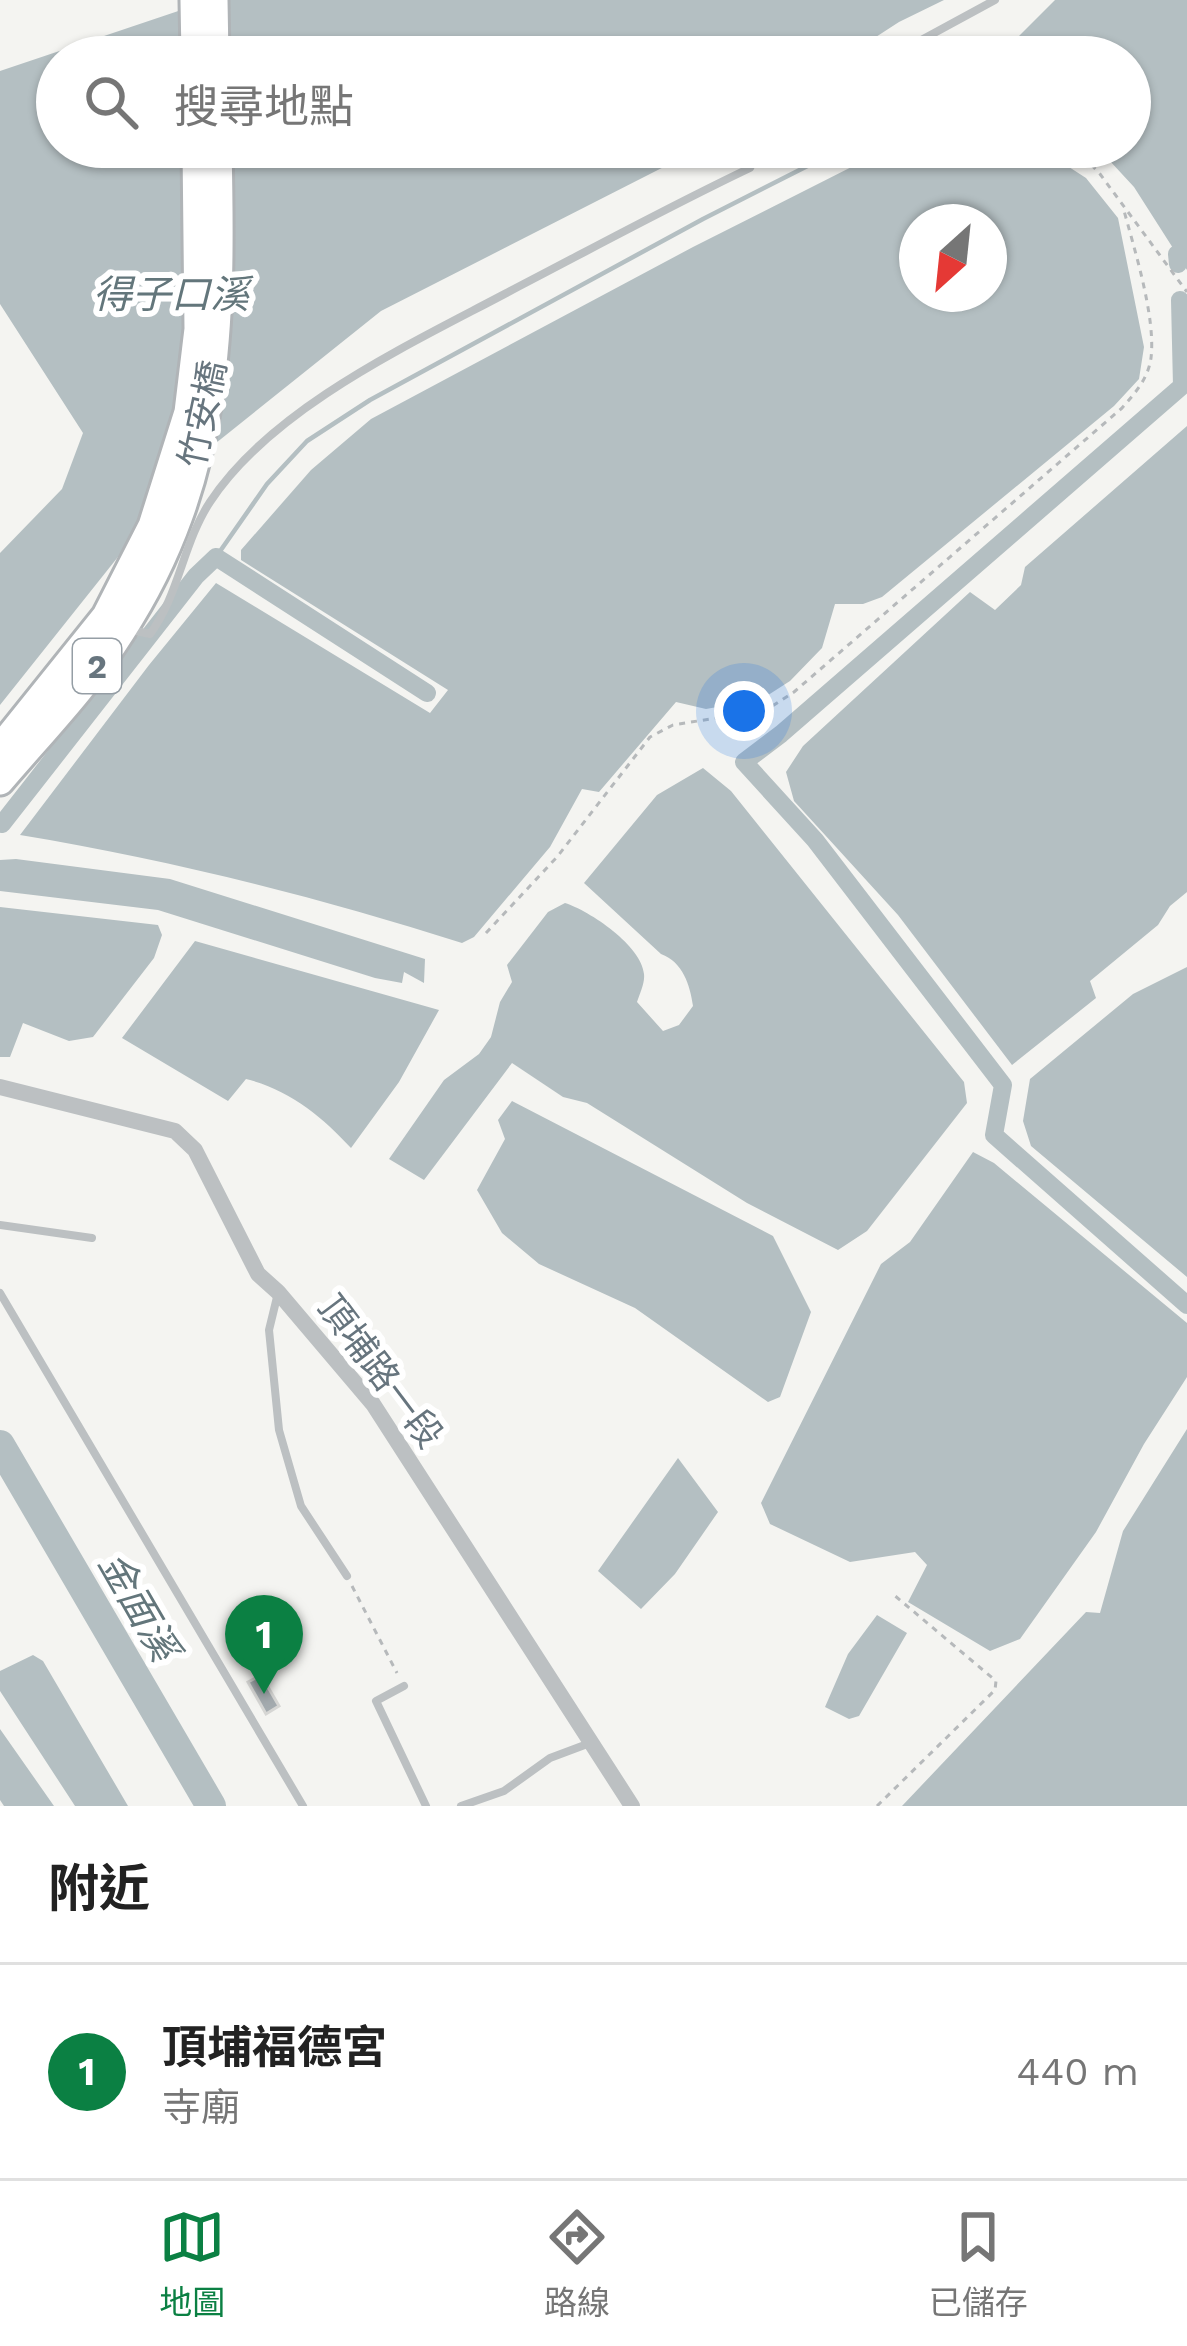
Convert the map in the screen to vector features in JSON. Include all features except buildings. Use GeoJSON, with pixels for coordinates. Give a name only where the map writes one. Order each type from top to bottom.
{"type":"FeatureCollection","features":[{"type":"Feature","properties":{"kind":"main road"},"geometry":{"type":"LineString","coordinates":[[194,0],[195,36]]}},
{"type":"Feature","properties":{"kind":"main road"},"geometry":{"type":"LineString","coordinates":[[214,0],[215,36]]}},
{"type":"Feature","properties":{"kind":"main road","name":"竹安橋"},"geometry":{"type":"LineString","coordinates":[[161,531],[188,412],[196,350],[196,168]]}},
{"type":"Feature","properties":{"kind":"main road","name":"竹安橋"},"geometry":{"type":"LineString","coordinates":[[161,531],[203,439],[212,392],[218,333],[218,168]]}},
{"type":"Feature","properties":{"kind":"main road","name":"2"},"geometry":{"type":"LineString","coordinates":[[0,782],[99,664],[161,531]]}},
{"type":"Feature","properties":{"kind":"main road","name":"2"},"geometry":{"type":"LineString","coordinates":[[0,748],[115,622]]}},
{"type":"Feature","properties":{"kind":"street","name":"頂埔路一段"},"geometry":{"type":"LineString","coordinates":[[0,1087],[175,1131],[195,1150],[258,1274],[373,1404],[632,1806]]}},
{"type":"Feature","properties":{"kind":"lane"},"geometry":{"type":"LineString","coordinates":[[929,36],[995,0]]}},
{"type":"Feature","properties":{"kind":"lane"},"geometry":{"type":"LineString","coordinates":[[115,622],[150,634],[161,619],[188,545],[211,500],[271,433],[308,406],[453,322],[750,168]]}},
{"type":"Feature","properties":{"kind":"lane"},"geometry":{"type":"LineString","coordinates":[[0,1225],[92,1238]]}},
{"type":"Feature","properties":{"kind":"lane"},"geometry":{"type":"LineString","coordinates":[[278,1292],[269,1330],[280,1430],[301,1506],[347,1576]]}},
{"type":"Feature","properties":{"kind":"lane"},"geometry":{"type":"LineString","coordinates":[[0,1293],[303,1806]]}},
{"type":"Feature","properties":{"kind":"lane"},"geometry":{"type":"LineString","coordinates":[[404,1686],[376,1702],[426,1806]]}},
{"type":"Feature","properties":{"kind":"lane"},"geometry":{"type":"LineString","coordinates":[[461,1806],[504,1791],[550,1758],[592,1743]]}},
{"type":"Feature","properties":{"kind":"path"},"geometry":{"type":"LineString","coordinates":[[1092,168],[1187,292]]}},
{"type":"Feature","properties":{"kind":"path"},"geometry":{"type":"LineString","coordinates":[[487,933],[557,857],[650,737],[674,725],[766,710],[794,692],[1122,408],[1142,385],[1151,357],[1142,279],[1124,208]]}},
{"type":"Feature","properties":{"kind":"path"},"geometry":{"type":"LineString","coordinates":[[347,1576],[404,1686]]}},
{"type":"Feature","properties":{"kind":"path"},"geometry":{"type":"LineString","coordinates":[[877,1806],[995,1690],[996,1681],[893,1595]]}},
{"type":"Feature","properties":{"kind":"water","name":"得子口溪"},"geometry":{"type":"Polygon","coordinates":[[[211,0],[944,0],[877,36],[104,36],[211,0]]]}},
{"type":"Feature","properties":{"kind":"water"},"geometry":{"type":"Polygon","coordinates":[[[1055,0],[1187,0],[1187,270],[1134,187],[1116,168],[1151,168],[1151,36],[1019,36],[1055,0]]]}},
{"type":"Feature","properties":{"kind":"water","name":"得子口溪"},"geometry":{"type":"Polygon","coordinates":[[[36,59],[36,168],[662,168],[381,311],[196,459],[0,705],[0,553],[62,489],[83,433],[0,304],[0,71],[36,59]]]}},
{"type":"Feature","properties":{"kind":"water"},"geometry":{"type":"Polygon","coordinates":[[[849,168],[1071,168],[1086,178],[1118,218],[1144,347],[1139,379],[1114,406],[882,597],[863,604],[835,604],[822,648],[790,681],[762,699],[706,709],[676,702],[599,792],[582,789],[550,847],[474,937],[462,943],[243,881],[20,835],[216,583],[430,713],[448,690],[241,560],[241,550],[311,470],[371,419],[849,168]]]}},
{"type":"Feature","properties":{"kind":"water"},"geometry":{"type":"Polygon","coordinates":[[[1187,426],[1187,892],[1158,925],[1090,981],[1096,998],[1012,1065],[898,915],[794,801],[786,772],[803,746],[970,592],[995,610],[1021,585],[1025,567],[1187,426]]]}},
{"type":"Feature","properties":{"kind":"water"},"geometry":{"type":"Polygon","coordinates":[[[703,768],[731,791],[964,1082],[967,1103],[867,1231],[838,1250],[747,1203],[587,1103],[563,1097],[512,1063],[424,1180],[389,1159],[444,1080],[479,1054],[491,1037],[500,1002],[512,982],[507,965],[548,912],[565,903],[625,941],[644,974],[637,1002],[663,1031],[679,1025],[693,1006],[680,968],[584,883],[657,795],[703,768]]]}},
{"type":"Feature","properties":{"kind":"water"},"geometry":{"type":"Polygon","coordinates":[[[0,860],[170,879],[425,959],[424,983],[404,972],[402,983],[375,978],[158,910],[0,891],[0,860]]]}},
{"type":"Feature","properties":{"kind":"water"},"geometry":{"type":"Polygon","coordinates":[[[0,907],[158,925],[162,935],[154,958],[93,1037],[69,1041],[23,1023],[10,1057],[0,1057],[0,907]]]}},
{"type":"Feature","properties":{"kind":"water"},"geometry":{"type":"Polygon","coordinates":[[[195,941],[439,1010],[399,1082],[351,1148],[317,1115],[276,1090],[246,1079],[228,1101],[122,1038],[195,941]]]}},
{"type":"Feature","properties":{"kind":"water"},"geometry":{"type":"Polygon","coordinates":[[[1187,967],[1187,1277],[1031,1146],[1023,1121],[1030,1079],[1133,994],[1187,967]]]}},
{"type":"Feature","properties":{"kind":"water"},"geometry":{"type":"Polygon","coordinates":[[[512,1101],[773,1236],[811,1312],[780,1397],[768,1402],[635,1308],[539,1264],[502,1233],[477,1190],[505,1139],[498,1120],[512,1101]]]}},
{"type":"Feature","properties":{"kind":"water"},"geometry":{"type":"Polygon","coordinates":[[[973,1152],[994,1163],[1187,1323],[1187,1377],[1096,1532],[1020,1639],[990,1651],[908,1602],[927,1565],[915,1552],[850,1562],[770,1524],[761,1503],[881,1264],[910,1242],[973,1152]]]}},
{"type":"Feature","properties":{"kind":"water"},"geometry":{"type":"Polygon","coordinates":[[[1187,1429],[1187,1806],[902,1806],[1086,1612],[1100,1613],[1123,1531],[1187,1429]]]}},
{"type":"Feature","properties":{"kind":"water"},"geometry":{"type":"Polygon","coordinates":[[[678,1458],[718,1512],[675,1574],[641,1609],[598,1571],[678,1458]]]}},
{"type":"Feature","properties":{"kind":"water"},"geometry":{"type":"Polygon","coordinates":[[[877,1615],[907,1633],[859,1716],[849,1719],[825,1707],[848,1654],[877,1615]]]}},
{"type":"Feature","properties":{"kind":"water"},"geometry":{"type":"Polygon","coordinates":[[[33,1655],[43,1661],[128,1806],[75,1806],[0,1691],[0,1671],[33,1655]]]}},
{"type":"Feature","properties":{"kind":"water"},"geometry":{"type":"Polygon","coordinates":[[[0,1729],[54,1806],[4,1806],[0,1800],[0,1729]]]}},
{"type":"Feature","properties":{"kind":"waterway"},"geometry":{"type":"LineString","coordinates":[[216,557],[267,484],[307,441],[370,400],[804,168]]}},
{"type":"Feature","properties":{"kind":"waterway"},"geometry":{"type":"LineString","coordinates":[[1177,254],[1178,264]]}},
{"type":"Feature","properties":{"kind":"waterway"},"geometry":{"type":"LineString","coordinates":[[1180,300],[1182,386],[744,762],[815,840],[1003,1085],[994,1135],[1187,1305]]}},
{"type":"Feature","properties":{"kind":"waterway"},"geometry":{"type":"LineString","coordinates":[[2,824],[196,576],[216,557],[427,693]]}},
{"type":"Feature","properties":{"kind":"waterway","name":"金面溪"},"geometry":{"type":"LineString","coordinates":[[0,1445],[211,1806]]}},
{"type":"Feature","properties":{"kind":"place","name":"頂埔福德宮"},"geometry":{"type":"Point","coordinates":[264,1694]}}]}
